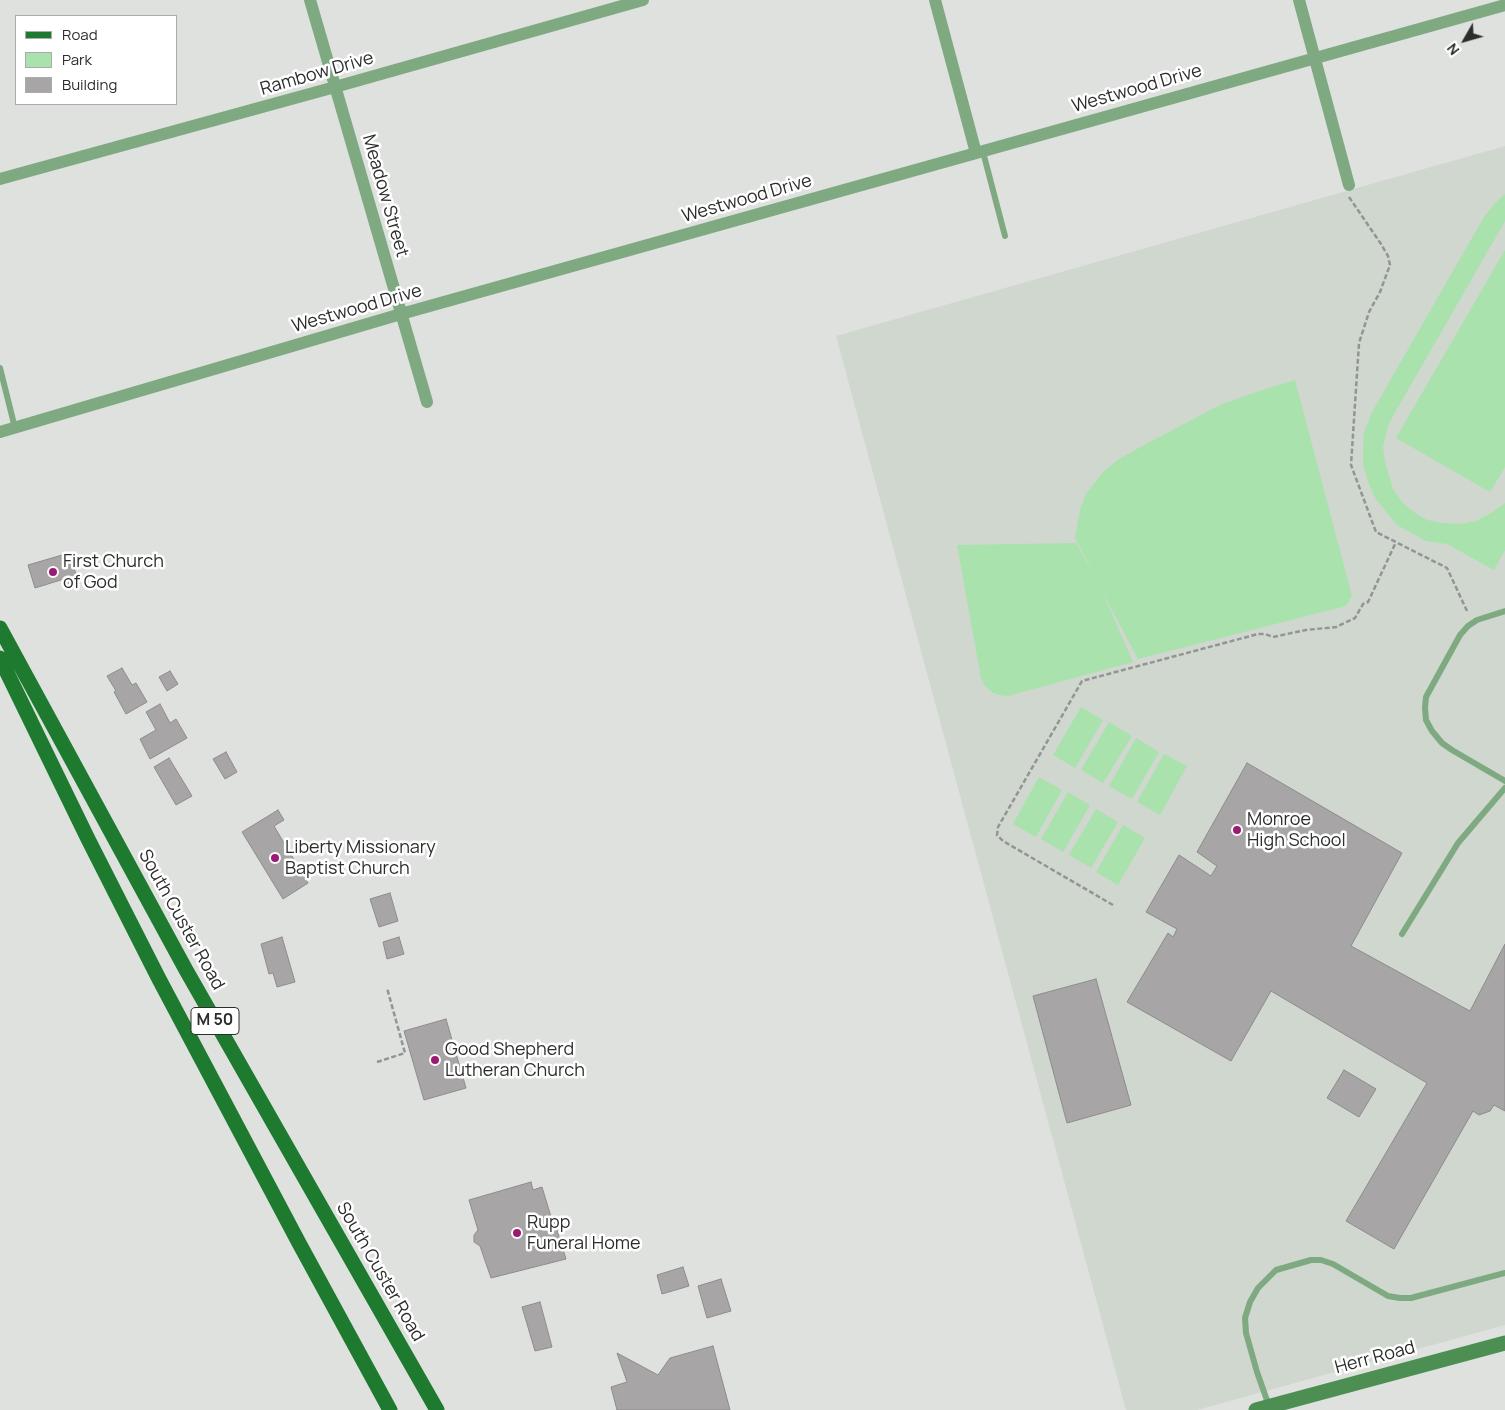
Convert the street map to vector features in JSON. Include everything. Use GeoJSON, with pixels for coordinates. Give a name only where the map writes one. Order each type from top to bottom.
{"type":"FeatureCollection","features":[{"type":"Feature","properties":{"kind":"main road","name":"South Custer Road"},"geometry":{"type":"LineString","coordinates":[[0,628],[186,970],[437,1410]]}},
{"type":"Feature","properties":{"kind":"main road","name":"M 50"},"geometry":{"type":"LineString","coordinates":[[0,658],[159,979],[390,1410]]}},
{"type":"Feature","properties":{"kind":"street","name":"Meadow Street"},"geometry":{"type":"LineString","coordinates":[[310,0],[426,402]]}},
{"type":"Feature","properties":{"kind":"street","name":"Rambow Drive"},"geometry":{"type":"LineString","coordinates":[[0,179],[643,0]]}},
{"type":"Feature","properties":{"kind":"street"},"geometry":{"type":"LineString","coordinates":[[935,0],[980,153]]}},
{"type":"Feature","properties":{"kind":"street"},"geometry":{"type":"LineString","coordinates":[[1299,0],[1349,190]]}},
{"type":"Feature","properties":{"kind":"street","name":"Westwood Drive"},"geometry":{"type":"LineString","coordinates":[[0,432],[401,314],[980,153],[1505,4]]}},
{"type":"Feature","properties":{"kind":"street","name":"Herr Road"},"geometry":{"type":"LineString","coordinates":[[1262,1408],[1505,1343]]}},
{"type":"Feature","properties":{"kind":"lane"},"geometry":{"type":"LineString","coordinates":[[980,153],[1005,236]]}},
{"type":"Feature","properties":{"kind":"lane"},"geometry":{"type":"LineString","coordinates":[[0,368],[15,428]]}},
{"type":"Feature","properties":{"kind":"lane"},"geometry":{"type":"LineString","coordinates":[[1505,610],[1477,620],[1468,626],[1460,636],[1426,697],[1425,708],[1426,720],[1442,743],[1505,781]]}},
{"type":"Feature","properties":{"kind":"lane"},"geometry":{"type":"LineString","coordinates":[[1402,934],[1458,843],[1505,788]]}},
{"type":"Feature","properties":{"kind":"lane"},"geometry":{"type":"LineString","coordinates":[[1262,1408],[1257,1372],[1246,1333],[1245,1318],[1250,1302],[1258,1288],[1276,1270],[1311,1260],[1321,1260],[1333,1264],[1388,1296],[1400,1298],[1412,1298],[1505,1273]]}},
{"type":"Feature","properties":{"kind":"path"},"geometry":{"type":"LineString","coordinates":[[1349,190],[1388,256],[1390,265],[1380,292],[1368,312],[1359,343],[1351,465],[1376,532],[1447,568],[1467,611]]}},
{"type":"Feature","properties":{"kind":"path"},"geometry":{"type":"LineString","coordinates":[[1113,905],[1003,842],[997,835],[998,827],[1082,681],[1258,634],[1273,637],[1306,630],[1336,627],[1355,618],[1363,604],[1368,602],[1396,542]]}},
{"type":"Feature","properties":{"kind":"path"},"geometry":{"type":"LineString","coordinates":[[377,1062],[405,1053],[387,988]]}},
{"type":"Feature","properties":{"kind":"shaded area","name":"Monroe High School"},"geometry":{"type":"Polygon","coordinates":[[[1505,146],[1505,1325],[1197,1410],[1126,1410],[836,336],[1505,146]]]}},
{"type":"Feature","properties":{"kind":"green space"},"geometry":{"type":"Polygon","coordinates":[[[1505,194],[1505,221],[1389,423],[1383,447],[1385,462],[1393,489],[1403,503],[1427,520],[1459,524],[1476,521],[1505,503],[1505,550],[1494,570],[1447,544],[1426,541],[1397,525],[1375,498],[1363,465],[1363,449],[1364,433],[1371,414],[1484,217],[1505,194]]]}},
{"type":"Feature","properties":{"kind":"green space"},"geometry":{"type":"Polygon","coordinates":[[[1505,250],[1505,467],[1490,492],[1396,438],[1505,250]]]}},
{"type":"Feature","properties":{"kind":"green space"},"geometry":{"type":"Polygon","coordinates":[[[1295,380],[1352,596],[1346,606],[1138,659],[1103,593],[1133,662],[1008,696],[998,695],[985,686],[981,678],[957,545],[1076,543],[1096,579],[1075,538],[1080,509],[1086,494],[1104,471],[1119,459],[1220,405],[1295,380]]]}},
{"type":"Feature","properties":{"kind":"green space"},"geometry":{"type":"Polygon","coordinates":[[[1081,707],[1103,720],[1075,768],[1053,755],[1081,707]]]}},
{"type":"Feature","properties":{"kind":"green space"},"geometry":{"type":"Polygon","coordinates":[[[1109,722],[1132,736],[1103,783],[1081,770],[1109,722]]]}},
{"type":"Feature","properties":{"kind":"green space"},"geometry":{"type":"Polygon","coordinates":[[[1136,738],[1159,752],[1132,799],[1109,786],[1136,738]]]}},
{"type":"Feature","properties":{"kind":"green space"},"geometry":{"type":"Polygon","coordinates":[[[1164,754],[1187,766],[1160,815],[1137,802],[1164,754]]]}},
{"type":"Feature","properties":{"kind":"green space"},"geometry":{"type":"Polygon","coordinates":[[[1039,777],[1062,790],[1036,837],[1013,824],[1039,777]]]}},
{"type":"Feature","properties":{"kind":"green space"},"geometry":{"type":"Polygon","coordinates":[[[1068,792],[1090,805],[1063,852],[1041,839],[1068,792]]]}},
{"type":"Feature","properties":{"kind":"green space"},"geometry":{"type":"Polygon","coordinates":[[[1096,809],[1118,822],[1091,868],[1069,855],[1096,809]]]}},
{"type":"Feature","properties":{"kind":"green space"},"geometry":{"type":"Polygon","coordinates":[[[1123,825],[1145,838],[1118,885],[1096,872],[1123,825]]]}},
{"type":"Feature","properties":{"kind":"building","name":"First Church of God"},"geometry":{"type":"Polygon","coordinates":[[[69,553],[79,583],[67,588],[64,579],[35,588],[28,565],[69,553]]]}},
{"type":"Feature","properties":{"kind":"building"},"geometry":{"type":"Polygon","coordinates":[[[122,668],[132,685],[136,683],[147,702],[126,714],[107,676],[122,668]]]}},
{"type":"Feature","properties":{"kind":"building"},"geometry":{"type":"Polygon","coordinates":[[[170,671],[178,684],[167,691],[159,677],[170,671]]]}},
{"type":"Feature","properties":{"kind":"building"},"geometry":{"type":"Polygon","coordinates":[[[160,704],[170,723],[176,719],[187,738],[150,759],[140,739],[156,730],[146,712],[160,704]]]}},
{"type":"Feature","properties":{"kind":"building"},"geometry":{"type":"Polygon","coordinates":[[[226,752],[237,772],[225,779],[213,759],[226,752]]]}},
{"type":"Feature","properties":{"kind":"building"},"geometry":{"type":"Polygon","coordinates":[[[169,758],[192,796],[176,805],[154,767],[169,758]]]}},
{"type":"Feature","properties":{"kind":"building"},"geometry":{"type":"Polygon","coordinates":[[[1247,763],[1402,853],[1351,946],[1470,1011],[1505,944],[1505,1111],[1494,1105],[1490,1111],[1479,1115],[1473,1111],[1394,1249],[1346,1221],[1427,1083],[1271,991],[1231,1061],[1127,1002],[1168,933],[1173,937],[1177,929],[1146,912],[1179,855],[1211,876],[1217,866],[1197,852],[1247,763]]]}},
{"type":"Feature","properties":{"kind":"building","name":"Liberty Missionary Baptist Church"},"geometry":{"type":"Polygon","coordinates":[[[278,810],[284,820],[274,826],[308,883],[283,899],[242,832],[278,810]]]}},
{"type":"Feature","properties":{"kind":"building"},"geometry":{"type":"Polygon","coordinates":[[[390,893],[398,921],[379,927],[370,899],[390,893]]]}},
{"type":"Feature","properties":{"kind":"building"},"geometry":{"type":"Polygon","coordinates":[[[282,937],[295,982],[277,987],[273,973],[269,974],[261,944],[282,937]]]}},
{"type":"Feature","properties":{"kind":"building"},"geometry":{"type":"Polygon","coordinates":[[[399,937],[404,954],[387,959],[383,942],[399,937]]]}},
{"type":"Feature","properties":{"kind":"building"},"geometry":{"type":"Polygon","coordinates":[[[1096,979],[1131,1105],[1067,1123],[1033,996],[1096,979]]]}},
{"type":"Feature","properties":{"kind":"building","name":"Good Shepherd Lutheran Church"},"geometry":{"type":"Polygon","coordinates":[[[446,1019],[466,1088],[424,1100],[404,1031],[446,1019]]]}},
{"type":"Feature","properties":{"kind":"building"},"geometry":{"type":"Polygon","coordinates":[[[1344,1070],[1376,1089],[1359,1117],[1327,1098],[1344,1070]]]}},
{"type":"Feature","properties":{"kind":"building","name":"Rupp Funeral Home"},"geometry":{"type":"Polygon","coordinates":[[[531,1182],[533,1190],[542,1187],[552,1220],[560,1219],[563,1229],[557,1230],[566,1259],[491,1278],[480,1246],[474,1242],[474,1235],[478,1230],[469,1200],[531,1182]]]}},
{"type":"Feature","properties":{"kind":"building"},"geometry":{"type":"Polygon","coordinates":[[[683,1267],[689,1286],[662,1294],[657,1275],[683,1267]]]}},
{"type":"Feature","properties":{"kind":"building"},"geometry":{"type":"Polygon","coordinates":[[[721,1279],[731,1311],[707,1318],[698,1286],[721,1279]]]}},
{"type":"Feature","properties":{"kind":"building"},"geometry":{"type":"Polygon","coordinates":[[[540,1302],[552,1347],[535,1351],[522,1307],[540,1302]]]}},
{"type":"Feature","properties":{"kind":"building"},"geometry":{"type":"Polygon","coordinates":[[[713,1346],[730,1410],[617,1410],[611,1387],[627,1382],[617,1353],[658,1375],[670,1358],[713,1346]]]}},
{"type":"Feature","properties":{"kind":"place","name":"First Church of God"},"geometry":{"type":"Point","coordinates":[53,572]}},
{"type":"Feature","properties":{"kind":"place","name":"Monroe High School"},"geometry":{"type":"Point","coordinates":[1237,830]}},
{"type":"Feature","properties":{"kind":"place","name":"Liberty Missionary Baptist Church"},"geometry":{"type":"Point","coordinates":[275,858]}},
{"type":"Feature","properties":{"kind":"place","name":"Good Shepherd Lutheran Church"},"geometry":{"type":"Point","coordinates":[435,1060]}},
{"type":"Feature","properties":{"kind":"place","name":"Rupp Funeral Home"},"geometry":{"type":"Point","coordinates":[517,1233]}}]}
